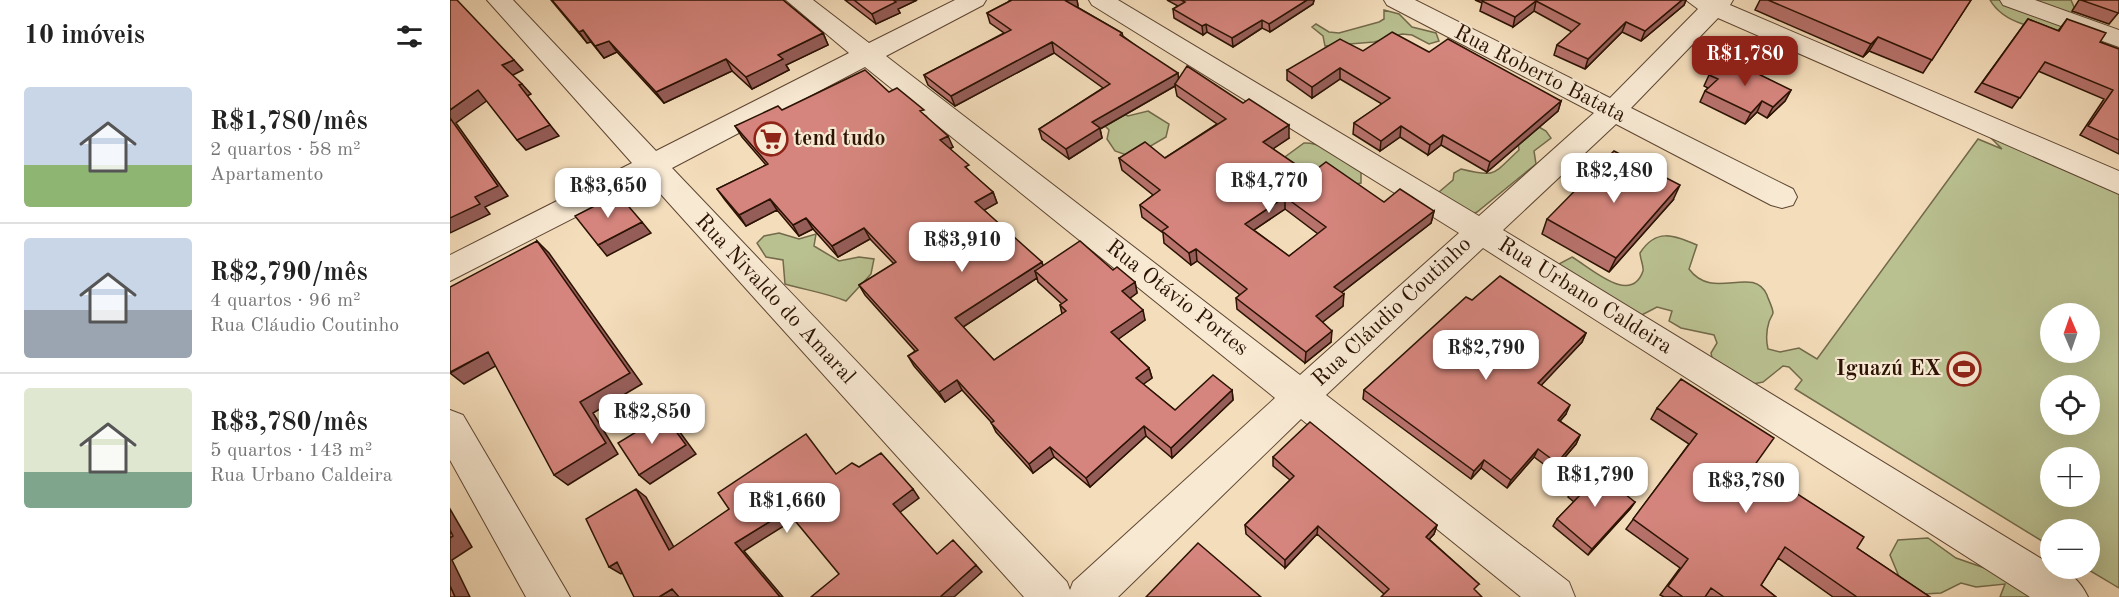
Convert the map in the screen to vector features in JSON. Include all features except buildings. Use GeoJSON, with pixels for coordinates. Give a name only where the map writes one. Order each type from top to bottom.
{"type":"FeatureCollection","features":[{"type":"Feature","properties":{"kind":"street","name":"Rua Nivaldo do Amaral"},"geometry":{"type":"LineString","coordinates":[[499,0],[1052,597]]}},
{"type":"Feature","properties":{"kind":"street","name":"Rua Otávio Portes"},"geometry":{"type":"LineString","coordinates":[[798,0],[1554,597]]}},
{"type":"Feature","properties":{"kind":"street"},"geometry":{"type":"LineString","coordinates":[[450,268],[974,0]]}},
{"type":"Feature","properties":{"kind":"street","name":"Rua Urbano Caldeira"},"geometry":{"type":"LineString","coordinates":[[1101,0],[1480,231],[2067,597]]}},
{"type":"Feature","properties":{"kind":"street","name":"Rua Roberto Batata"},"geometry":{"type":"LineString","coordinates":[[1396,0],[1782,196]]}},
{"type":"Feature","properties":{"kind":"street"},"geometry":{"type":"LineString","coordinates":[[2012,0],[2119,39]]}},
{"type":"Feature","properties":{"kind":"street"},"geometry":{"type":"LineString","coordinates":[[1711,2],[2119,183]]}},
{"type":"Feature","properties":{"kind":"street","name":"Rua Cláudio Coutinho"},"geometry":{"type":"LineString","coordinates":[[1088,597],[1300,396],[1613,111],[1711,2]]}},
{"type":"Feature","properties":{"kind":"street"},"geometry":{"type":"LineString","coordinates":[[450,426],[549,597]]}},
{"type":"Feature","properties":{"kind":"green space"},"geometry":{"type":"Polygon","coordinates":[[[1990,0],[2071,0],[2074,7],[2067,32],[2024,25],[2014,21],[1997,9],[1990,0]]]}},
{"type":"Feature","properties":{"kind":"green space"},"geometry":{"type":"Polygon","coordinates":[[[1384,10],[1399,14],[1412,27],[1436,33],[1439,41],[1429,44],[1412,35],[1402,34],[1374,42],[1325,46],[1323,36],[1312,27],[1316,24],[1329,32],[1339,33],[1379,22],[1384,19],[1384,10]]]}},
{"type":"Feature","properties":{"kind":"green space"},"geometry":{"type":"Polygon","coordinates":[[[1148,111],[1169,124],[1166,137],[1132,157],[1115,151],[1107,139],[1109,130],[1101,122],[1120,112],[1128,116],[1148,111]]]}},
{"type":"Feature","properties":{"kind":"green space"},"geometry":{"type":"Polygon","coordinates":[[[1532,123],[1546,131],[1551,138],[1534,151],[1536,164],[1477,212],[1467,217],[1439,192],[1453,180],[1454,173],[1461,169],[1488,173],[1499,169],[1519,150],[1518,143],[1532,123]]]}},
{"type":"Feature","properties":{"kind":"green space","name":"Iguazú EX"},"geometry":{"type":"Polygon","coordinates":[[[1989,136],[2119,184],[2119,588],[2100,577],[2100,519],[2040,519],[2040,540],[1795,389],[1802,380],[1789,367],[1783,366],[1763,382],[1748,385],[1714,368],[1711,353],[1717,343],[1714,335],[1681,328],[1669,321],[1672,311],[1657,307],[1632,320],[1555,266],[1572,257],[1610,281],[1620,285],[1630,285],[1637,281],[1643,271],[1640,253],[1652,240],[1666,236],[1697,245],[1689,269],[1699,278],[1709,283],[1752,282],[1761,286],[1773,311],[1767,332],[1768,349],[1780,352],[1799,348],[1817,359],[1978,139],[2002,149],[1989,136]]]}},
{"type":"Feature","properties":{"kind":"green space"},"geometry":{"type":"Polygon","coordinates":[[[1304,143],[1327,149],[1361,172],[1361,183],[1215,208],[1304,143]]]}},
{"type":"Feature","properties":{"kind":"green space"},"geometry":{"type":"Polygon","coordinates":[[[779,233],[799,239],[816,234],[814,246],[839,261],[859,257],[874,259],[871,274],[846,301],[785,284],[783,260],[766,257],[757,243],[764,236],[779,233]]]}},
{"type":"Feature","properties":{"kind":"green space"},"geometry":{"type":"Polygon","coordinates":[[[1928,538],[1956,558],[2028,583],[2045,597],[2000,597],[2005,584],[1976,587],[1961,583],[1941,593],[1924,594],[1900,579],[1890,555],[1898,540],[1928,538]]]}},
{"type":"Feature","properties":{"kind":"place","name":"tend tudo"},"geometry":{"type":"Point","coordinates":[771,139]}},
{"type":"Feature","properties":{"kind":"place","name":"Iguazú EX"},"geometry":{"type":"Point","coordinates":[1964,369]}}]}
